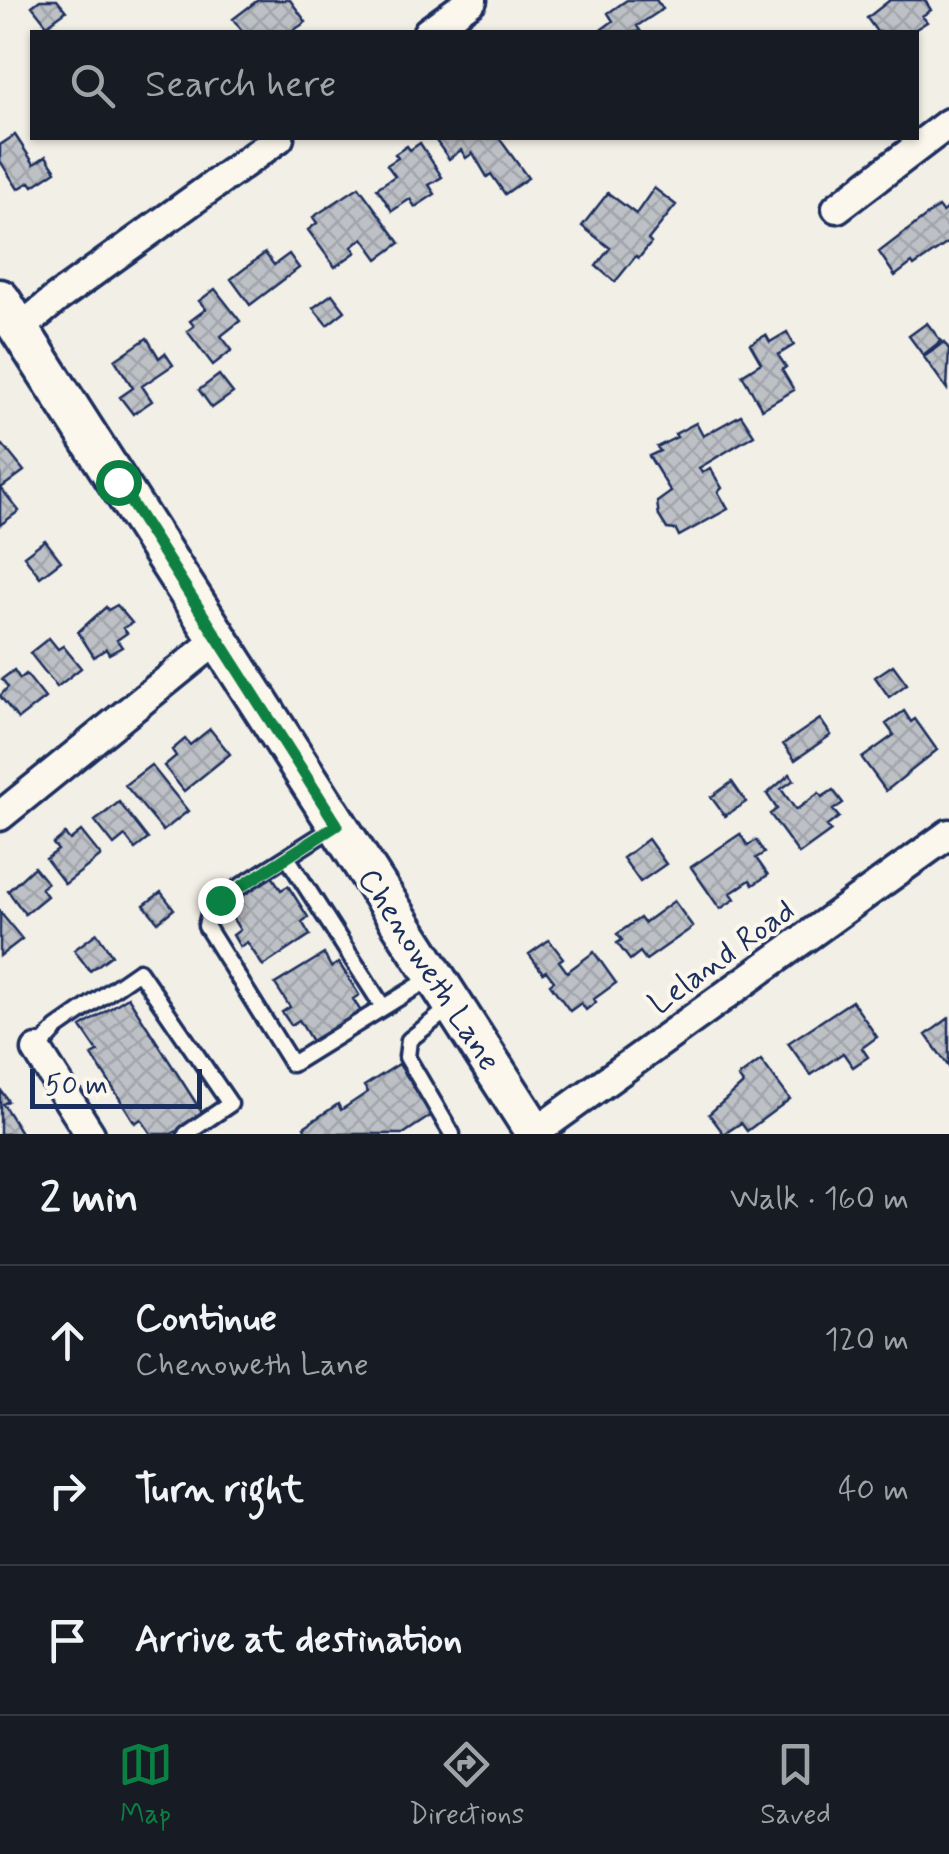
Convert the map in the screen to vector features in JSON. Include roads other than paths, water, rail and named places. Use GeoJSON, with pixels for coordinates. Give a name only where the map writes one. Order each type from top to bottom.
{"type":"FeatureCollection","features":[{"type":"Feature","properties":{"kind":"main road","name":"Chenoweth Lane"},"geometry":{"type":"LineString","coordinates":[[10,314],[535,1134]]}},
{"type":"Feature","properties":{"kind":"street"},"geometry":{"type":"LineString","coordinates":[[431,30],[472,0]]}},
{"type":"Feature","properties":{"kind":"street"},"geometry":{"type":"LineString","coordinates":[[836,208],[949,122]]}},
{"type":"Feature","properties":{"kind":"street"},"geometry":{"type":"LineString","coordinates":[[10,314],[58,298],[276,140]]}},
{"type":"Feature","properties":{"kind":"street"},"geometry":{"type":"LineString","coordinates":[[0,816],[218,639]]}},
{"type":"Feature","properties":{"kind":"street","name":"Leland Road"},"geometry":{"type":"LineString","coordinates":[[535,1134],[949,834]]}},
{"type":"Feature","properties":{"kind":"street"},"geometry":{"type":"LineString","coordinates":[[37,1050],[90,1134]]}},
{"type":"Feature","properties":{"kind":"lane"},"geometry":{"type":"LineString","coordinates":[[337,825],[220,900],[208,914],[206,926],[292,1064],[383,1007],[443,990]]}},
{"type":"Feature","properties":{"kind":"lane"},"geometry":{"type":"LineString","coordinates":[[287,857],[383,1007]]}},
{"type":"Feature","properties":{"kind":"lane"},"geometry":{"type":"LineString","coordinates":[[37,1050],[58,1028],[139,971],[230,1104],[186,1134]]}},
{"type":"Feature","properties":{"kind":"lane"},"geometry":{"type":"LineString","coordinates":[[443,990],[409,1040],[406,1056],[452,1134]]}}]}
